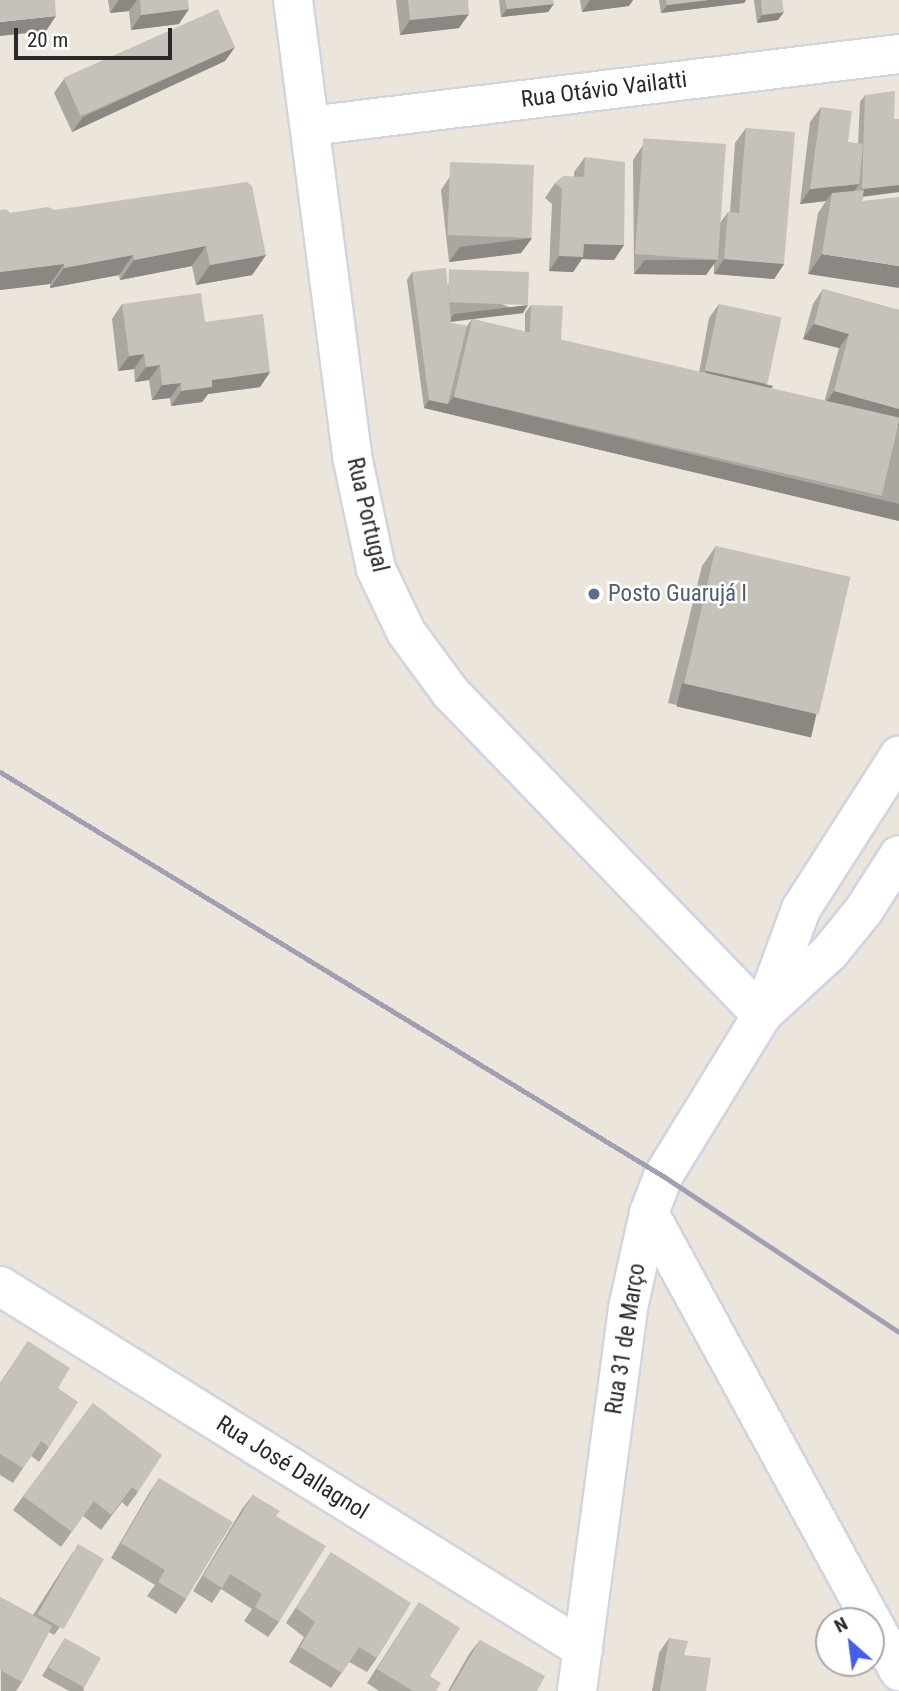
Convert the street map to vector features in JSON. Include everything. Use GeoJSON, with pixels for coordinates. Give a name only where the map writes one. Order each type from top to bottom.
{"type":"FeatureCollection","features":[{"type":"Feature","properties":{"kind":"street","name":"Rua Portugal"},"geometry":{"type":"LineString","coordinates":[[293,0],[357,482],[376,569],[406,632],[451,692],[762,1015]]}},
{"type":"Feature","properties":{"kind":"street","name":"Rua Otávio Vailatti"},"geometry":{"type":"LineString","coordinates":[[310,126],[899,54]]}},
{"type":"Feature","properties":{"kind":"street","name":"Rua 31 de Março"},"geometry":{"type":"LineString","coordinates":[[577,1691],[628,1308],[649,1213],[663,1176],[762,1015],[802,909],[899,756]]}},
{"type":"Feature","properties":{"kind":"street","name":"Rua 31 de Março"},"geometry":{"type":"LineString","coordinates":[[762,1015],[830,952],[864,910],[899,855]]}},
{"type":"Feature","properties":{"kind":"street"},"geometry":{"type":"LineString","coordinates":[[649,1213],[899,1671]]}},
{"type":"Feature","properties":{"kind":"street","name":"Rua José Dallagnol"},"geometry":{"type":"LineString","coordinates":[[0,1286],[583,1649]]}},
{"type":"Feature","properties":{"kind":"building"},"geometry":{"type":"Polygon","coordinates":[[[0,0],[55,0],[56,16],[0,22],[0,0]]]}},
{"type":"Feature","properties":{"kind":"building"},"geometry":{"type":"Polygon","coordinates":[[[140,0],[188,0],[189,9],[141,15],[140,0]]]}},
{"type":"Feature","properties":{"kind":"building"},"geometry":{"type":"Polygon","coordinates":[[[408,0],[468,0],[469,14],[410,20],[408,0]]]}},
{"type":"Feature","properties":{"kind":"building"},"geometry":{"type":"Polygon","coordinates":[[[505,0],[553,0],[554,4],[507,9],[505,0]]]}},
{"type":"Feature","properties":{"kind":"building"},"geometry":{"type":"Polygon","coordinates":[[[666,0],[709,0],[667,5],[666,0]]]}},
{"type":"Feature","properties":{"kind":"building"},"geometry":{"type":"Polygon","coordinates":[[[761,0],[782,0],[784,12],[762,15],[761,0]]]}},
{"type":"Feature","properties":{"kind":"building"},"geometry":{"type":"Polygon","coordinates":[[[218,9],[235,47],[81,116],[64,78],[218,9]]]}},
{"type":"Feature","properties":{"kind":"building"},"geometry":{"type":"Polygon","coordinates":[[[895,91],[894,119],[899,119],[899,185],[862,189],[865,95],[895,91]]]}},
{"type":"Feature","properties":{"kind":"building"},"geometry":{"type":"Polygon","coordinates":[[[821,107],[852,111],[848,142],[863,144],[859,184],[810,189],[821,107]]]}},
{"type":"Feature","properties":{"kind":"building"},"geometry":{"type":"Polygon","coordinates":[[[746,128],[795,132],[784,264],[724,259],[728,212],[739,213],[746,128]]]}},
{"type":"Feature","properties":{"kind":"building"},"geometry":{"type":"Polygon","coordinates":[[[643,138],[726,144],[718,260],[635,254],[643,138]]]}},
{"type":"Feature","properties":{"kind":"building"},"geometry":{"type":"Polygon","coordinates":[[[585,157],[625,162],[624,245],[584,244],[583,257],[559,256],[562,189],[555,183],[563,176],[584,177],[585,157]]]}},
{"type":"Feature","properties":{"kind":"building"},"geometry":{"type":"Polygon","coordinates":[[[450,162],[534,165],[531,238],[448,235],[450,162]]]}},
{"type":"Feature","properties":{"kind":"building"},"geometry":{"type":"Polygon","coordinates":[[[247,182],[252,186],[266,255],[210,265],[206,246],[134,260],[133,255],[64,268],[64,264],[0,272],[0,210],[6,209],[10,213],[48,207],[54,210],[247,182]]]}},
{"type":"Feature","properties":{"kind":"building"},"geometry":{"type":"Polygon","coordinates":[[[864,190],[862,201],[899,197],[899,266],[822,254],[832,193],[864,190]]]}},
{"type":"Feature","properties":{"kind":"building"},"geometry":{"type":"Polygon","coordinates":[[[446,268],[451,323],[467,326],[448,404],[429,400],[412,272],[446,268]]]}},
{"type":"Feature","properties":{"kind":"building"},"geometry":{"type":"Polygon","coordinates":[[[449,269],[529,272],[528,305],[448,302],[449,269]]]}},
{"type":"Feature","properties":{"kind":"building"},"geometry":{"type":"Polygon","coordinates":[[[823,289],[899,310],[896,345],[899,346],[899,409],[834,391],[849,334],[814,324],[823,289]]]}},
{"type":"Feature","properties":{"kind":"building"},"geometry":{"type":"Polygon","coordinates":[[[201,293],[205,322],[263,314],[270,372],[212,380],[212,387],[181,391],[181,383],[162,385],[160,365],[146,367],[144,354],[129,356],[122,304],[201,293]]]}},
{"type":"Feature","properties":{"kind":"building"},"geometry":{"type":"Polygon","coordinates":[[[719,304],[782,317],[767,384],[705,371],[719,304]]]}},
{"type":"Feature","properties":{"kind":"building"},"geometry":{"type":"Polygon","coordinates":[[[531,305],[563,306],[561,340],[530,333],[531,305]]]}},
{"type":"Feature","properties":{"kind":"building"},"geometry":{"type":"Polygon","coordinates":[[[472,319],[899,418],[882,496],[454,397],[472,319]]]}},
{"type":"Feature","properties":{"kind":"building"},"geometry":{"type":"Polygon","coordinates":[[[716,546],[850,577],[819,714],[684,683],[716,546]]]}},
{"type":"Feature","properties":{"kind":"building"},"geometry":{"type":"Polygon","coordinates":[[[28,1341],[70,1368],[58,1388],[78,1402],[49,1447],[41,1441],[23,1468],[0,1454],[0,1384],[28,1341]]]}},
{"type":"Feature","properties":{"kind":"building"},"geometry":{"type":"Polygon","coordinates":[[[93,1403],[162,1455],[138,1492],[132,1487],[111,1515],[94,1501],[72,1532],[23,1496],[93,1403]]]}},
{"type":"Feature","properties":{"kind":"building"},"geometry":{"type":"Polygon","coordinates":[[[159,1478],[233,1522],[186,1599],[158,1582],[165,1570],[121,1543],[159,1478]]]}},
{"type":"Feature","properties":{"kind":"building"},"geometry":{"type":"Polygon","coordinates":[[[253,1495],[280,1511],[276,1516],[326,1546],[279,1622],[255,1607],[262,1594],[230,1574],[222,1588],[203,1576],[253,1495]]]}},
{"type":"Feature","properties":{"kind":"building"},"geometry":{"type":"Polygon","coordinates":[[[78,1544],[104,1559],[63,1629],[38,1614],[78,1544]]]}},
{"type":"Feature","properties":{"kind":"building"},"geometry":{"type":"Polygon","coordinates":[[[331,1552],[411,1603],[377,1658],[359,1647],[342,1673],[300,1647],[315,1622],[296,1608],[331,1552]]]}},
{"type":"Feature","properties":{"kind":"building"},"geometry":{"type":"Polygon","coordinates":[[[0,1597],[52,1626],[22,1682],[0,1670],[0,1597]]]}},
{"type":"Feature","properties":{"kind":"building"},"geometry":{"type":"Polygon","coordinates":[[[419,1602],[460,1628],[430,1676],[441,1683],[436,1691],[413,1691],[377,1669],[419,1602]]]}},
{"type":"Feature","properties":{"kind":"building"},"geometry":{"type":"Polygon","coordinates":[[[65,1638],[101,1658],[84,1688],[49,1668],[65,1638]]]}},
{"type":"Feature","properties":{"kind":"building"},"geometry":{"type":"Polygon","coordinates":[[[669,1638],[688,1641],[684,1655],[711,1658],[706,1691],[660,1691],[669,1638]]]}},
{"type":"Feature","properties":{"kind":"building"},"geometry":{"type":"Polygon","coordinates":[[[480,1640],[545,1676],[537,1691],[450,1691],[480,1640]]]}},
{"type":"Feature","properties":{"kind":"railway"},"geometry":{"type":"LineString","coordinates":[[0,772],[663,1176],[899,1332]]}},
{"type":"Feature","properties":{"kind":"place","name":"Posto Guarujá I"},"geometry":{"type":"Point","coordinates":[594,594]}}]}
